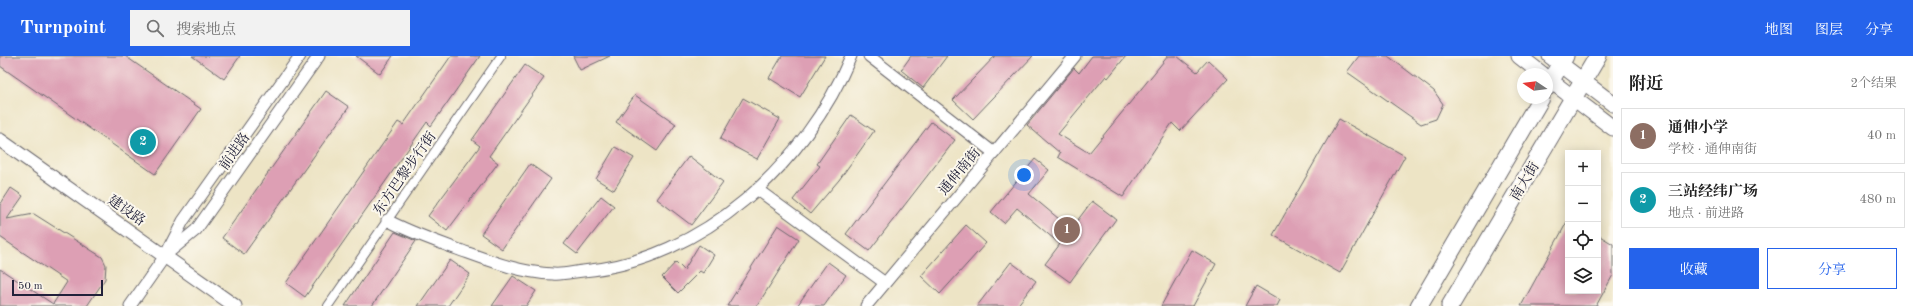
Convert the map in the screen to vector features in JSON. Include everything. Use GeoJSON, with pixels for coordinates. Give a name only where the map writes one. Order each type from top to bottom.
{"type":"FeatureCollection","features":[{"type":"Feature","properties":{"kind":"main road"},"geometry":{"type":"LineString","coordinates":[[1519,56],[1533,68]]}},
{"type":"Feature","properties":{"kind":"main road","name":"南大街"},"geometry":{"type":"LineString","coordinates":[[1450,306],[1584,83],[1598,56]]}},
{"type":"Feature","properties":{"kind":"main road"},"geometry":{"type":"LineString","coordinates":[[1553,70],[1559,59],[1584,83],[1613,104]]}},
{"type":"Feature","properties":{"kind":"main road"},"geometry":{"type":"LineString","coordinates":[[1553,84],[1613,128]]}},
{"type":"Feature","properties":{"kind":"main road","name":"南大街"},"geometry":{"type":"LineString","coordinates":[[1419,306],[1537,104]]}},
{"type":"Feature","properties":{"kind":"street","name":"前进路"},"geometry":{"type":"LineString","coordinates":[[130,306],[165,256],[183,221],[300,56]]}},
{"type":"Feature","properties":{"kind":"street","name":"前进路"},"geometry":{"type":"LineString","coordinates":[[165,256],[196,230],[319,56]]}},
{"type":"Feature","properties":{"kind":"street","name":"东方巴黎步行街"},"geometry":{"type":"LineString","coordinates":[[328,306],[501,56]]}},
{"type":"Feature","properties":{"kind":"street"},"geometry":{"type":"LineString","coordinates":[[387,220],[406,230],[503,266],[553,274],[607,269],[654,255],[705,230],[758,190],[785,161],[811,128],[842,77],[851,56]]}},
{"type":"Feature","properties":{"kind":"street"},"geometry":{"type":"LineString","coordinates":[[869,56],[994,152]]}},
{"type":"Feature","properties":{"kind":"street","name":"通伸南街"},"geometry":{"type":"LineString","coordinates":[[866,306],[1075,56]]}},
{"type":"Feature","properties":{"kind":"street","name":"建设路"},"geometry":{"type":"LineString","coordinates":[[0,140],[234,306]]}},
{"type":"Feature","properties":{"kind":"street"},"geometry":{"type":"LineString","coordinates":[[758,190],[886,283]]}},
{"type":"Feature","properties":{"kind":"building"},"geometry":{"type":"Polygon","coordinates":[[[0,56],[125,56],[201,109],[155,174],[0,66],[0,56]]]}},
{"type":"Feature","properties":{"kind":"building"},"geometry":{"type":"Polygon","coordinates":[[[192,56],[240,56],[224,79],[192,56]]]}},
{"type":"Feature","properties":{"kind":"building"},"geometry":{"type":"Polygon","coordinates":[[[356,56],[393,56],[380,74],[356,56]]]}},
{"type":"Feature","properties":{"kind":"building"},"geometry":{"type":"Polygon","coordinates":[[[451,56],[480,56],[431,126],[427,122],[305,297],[286,283],[398,122],[403,125],[451,56]]]}},
{"type":"Feature","properties":{"kind":"building"},"geometry":{"type":"Polygon","coordinates":[[[573,56],[610,56],[580,70],[573,56]]]}},
{"type":"Feature","properties":{"kind":"building"},"geometry":{"type":"Polygon","coordinates":[[[782,56],[825,56],[800,97],[769,78],[782,56]]]}},
{"type":"Feature","properties":{"kind":"building"},"geometry":{"type":"Polygon","coordinates":[[[911,56],[947,56],[923,88],[901,70],[911,56]]]}},
{"type":"Feature","properties":{"kind":"building"},"geometry":{"type":"Polygon","coordinates":[[[995,56],[1033,56],[973,119],[953,100],[995,56]]]}},
{"type":"Feature","properties":{"kind":"building"},"geometry":{"type":"Polygon","coordinates":[[[1092,56],[1126,56],[1108,78],[1106,76],[1058,134],[1089,153],[1168,56],[1177,56],[1197,72],[1208,60],[1228,79],[1180,131],[1172,123],[1123,197],[1058,157],[1060,153],[1027,125],[1074,68],[1079,73],[1092,56]]]}},
{"type":"Feature","properties":{"kind":"building"},"geometry":{"type":"Polygon","coordinates":[[[1359,56],[1388,56],[1434,91],[1443,104],[1436,119],[1421,124],[1347,72],[1359,56]]]}},
{"type":"Feature","properties":{"kind":"building"},"geometry":{"type":"Polygon","coordinates":[[[525,65],[544,78],[489,156],[498,163],[447,231],[428,216],[480,146],[472,140],[525,65]]]}},
{"type":"Feature","properties":{"kind":"building"},"geometry":{"type":"Polygon","coordinates":[[[326,91],[349,107],[244,254],[222,238],[326,91]]]}},
{"type":"Feature","properties":{"kind":"building"},"geometry":{"type":"Polygon","coordinates":[[[635,95],[676,124],[657,151],[616,122],[635,95]]]}},
{"type":"Feature","properties":{"kind":"building"},"geometry":{"type":"Polygon","coordinates":[[[743,98],[780,119],[757,159],[720,139],[743,98]]]}},
{"type":"Feature","properties":{"kind":"building"},"geometry":{"type":"Polygon","coordinates":[[[851,115],[874,131],[839,180],[810,214],[793,200],[820,166],[817,164],[851,115]]]}},
{"type":"Feature","properties":{"kind":"building"},"geometry":{"type":"Polygon","coordinates":[[[1339,119],[1405,156],[1340,273],[1273,235],[1339,119]]]}},
{"type":"Feature","properties":{"kind":"building"},"geometry":{"type":"Polygon","coordinates":[[[931,122],[955,140],[869,251],[846,234],[931,122]]]}},
{"type":"Feature","properties":{"kind":"building"},"geometry":{"type":"Polygon","coordinates":[[[615,147],[634,158],[614,190],[596,179],[615,147]]]}},
{"type":"Feature","properties":{"kind":"building"},"geometry":{"type":"Polygon","coordinates":[[[689,156],[723,182],[691,225],[657,199],[689,156]]]}},
{"type":"Feature","properties":{"kind":"building"},"geometry":{"type":"Polygon","coordinates":[[[1035,159],[1049,170],[1029,194],[1071,229],[1092,201],[1116,219],[1070,282],[1045,264],[1060,244],[1017,208],[1004,223],[991,212],[1035,159]]]}},
{"type":"Feature","properties":{"kind":"building"},"geometry":{"type":"Polygon","coordinates":[[[530,164],[551,179],[502,249],[481,234],[530,164]]]}},
{"type":"Feature","properties":{"kind":"building"},"geometry":{"type":"Polygon","coordinates":[[[11,188],[23,196],[7,219],[34,214],[102,257],[106,265],[105,279],[87,306],[0,306],[0,269],[53,304],[67,282],[0,237],[0,205],[11,188]]]}},
{"type":"Feature","properties":{"kind":"building"},"geometry":{"type":"Polygon","coordinates":[[[601,196],[614,206],[577,254],[564,244],[601,196]]]}},
{"type":"Feature","properties":{"kind":"building"},"geometry":{"type":"Polygon","coordinates":[[[778,225],[799,239],[757,306],[727,306],[778,225]]]}},
{"type":"Feature","properties":{"kind":"building"},"geometry":{"type":"Polygon","coordinates":[[[966,225],[986,243],[940,294],[921,276],[966,225]]]}},
{"type":"Feature","properties":{"kind":"building"},"geometry":{"type":"Polygon","coordinates":[[[1565,225],[1565,294],[1601,294],[1601,237],[1613,244],[1613,275],[1596,306],[1521,306],[1565,225]]]}},
{"type":"Feature","properties":{"kind":"building"},"geometry":{"type":"Polygon","coordinates":[[[395,232],[416,241],[372,306],[345,306],[395,232]]]}},
{"type":"Feature","properties":{"kind":"building"},"geometry":{"type":"Polygon","coordinates":[[[699,245],[714,255],[703,273],[700,271],[678,293],[662,277],[676,262],[684,270],[699,245]]]}},
{"type":"Feature","properties":{"kind":"building"},"geometry":{"type":"Polygon","coordinates":[[[1192,250],[1216,264],[1193,306],[1161,306],[1192,250]]]}},
{"type":"Feature","properties":{"kind":"building"},"geometry":{"type":"Polygon","coordinates":[[[450,260],[470,274],[448,306],[418,306],[450,260]]]}},
{"type":"Feature","properties":{"kind":"building"},"geometry":{"type":"Polygon","coordinates":[[[828,262],[846,275],[824,306],[797,306],[828,262]]]}},
{"type":"Feature","properties":{"kind":"building"},"geometry":{"type":"Polygon","coordinates":[[[1011,262],[1036,281],[1017,306],[977,306],[1011,262]]]}},
{"type":"Feature","properties":{"kind":"building"},"geometry":{"type":"Polygon","coordinates":[[[513,276],[536,291],[526,306],[492,306],[513,276]]]}},
{"type":"Feature","properties":{"kind":"building"},"geometry":{"type":"Polygon","coordinates":[[[1256,286],[1280,300],[1277,306],[1245,306],[1256,286]]]}},
{"type":"Feature","properties":{"kind":"place","name":"三站经纬广场"},"geometry":{"type":"Point","coordinates":[143,142]}},
{"type":"Feature","properties":{"kind":"place","name":"通伸小学"},"geometry":{"type":"Point","coordinates":[1067,230]}}]}
